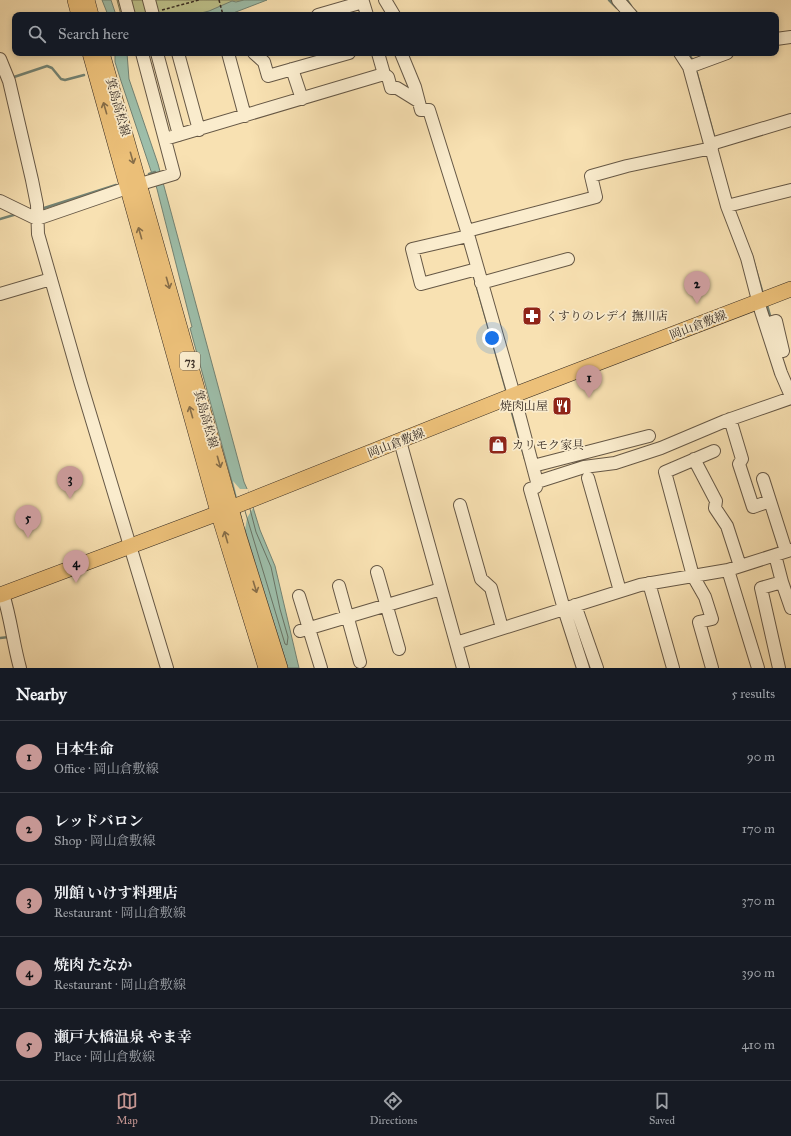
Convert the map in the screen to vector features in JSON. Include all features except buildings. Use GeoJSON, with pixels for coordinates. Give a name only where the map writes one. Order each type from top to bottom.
{"type":"FeatureCollection","features":[{"type":"Feature","properties":{"kind":"main road"},"geometry":{"type":"LineString","coordinates":[[75,0],[78,12]]}},
{"type":"Feature","properties":{"kind":"main road"},"geometry":{"type":"LineString","coordinates":[[87,0],[90,12]]}},
{"type":"Feature","properties":{"kind":"main road","name":"箕島高松線"},"geometry":{"type":"LineString","coordinates":[[91,56],[146,182]]}},
{"type":"Feature","properties":{"kind":"main road","name":"箕島高松線"},"geometry":{"type":"LineString","coordinates":[[103,56],[146,182],[280,668]]}},
{"type":"Feature","properties":{"kind":"main road","name":"岡山倉敷線"},"geometry":{"type":"LineString","coordinates":[[1,595],[235,506],[511,397],[791,290]]}},
{"type":"Feature","properties":{"kind":"main road","name":"箕島高松線"},"geometry":{"type":"LineString","coordinates":[[235,506],[266,668]]}},
{"type":"Feature","properties":{"kind":"street"},"geometry":{"type":"LineString","coordinates":[[125,0],[128,12]]}},
{"type":"Feature","properties":{"kind":"street"},"geometry":{"type":"LineString","coordinates":[[148,0],[152,12]]}},
{"type":"Feature","properties":{"kind":"street"},"geometry":{"type":"LineString","coordinates":[[385,0],[392,12]]}},
{"type":"Feature","properties":{"kind":"street"},"geometry":{"type":"LineString","coordinates":[[618,0],[628,12]]}},
{"type":"Feature","properties":{"kind":"street"},"geometry":{"type":"LineString","coordinates":[[328,12],[363,2],[365,12]]}},
{"type":"Feature","properties":{"kind":"street"},"geometry":{"type":"LineString","coordinates":[[779,39],[791,37]]}},
{"type":"Feature","properties":{"kind":"street"},"geometry":{"type":"LineString","coordinates":[[0,201],[32,212],[174,174],[143,56]]}},
{"type":"Feature","properties":{"kind":"street"},"geometry":{"type":"LineString","coordinates":[[158,56],[179,136]]}},
{"type":"Feature","properties":{"kind":"street"},"geometry":{"type":"LineString","coordinates":[[179,56],[199,130]]}},
{"type":"Feature","properties":{"kind":"street"},"geometry":{"type":"LineString","coordinates":[[229,56],[245,116]]}},
{"type":"Feature","properties":{"kind":"street"},"geometry":{"type":"LineString","coordinates":[[260,56],[264,62],[268,76],[338,56]]}},
{"type":"Feature","properties":{"kind":"street"},"geometry":{"type":"LineString","coordinates":[[379,56],[384,74],[388,77],[391,88],[398,88],[422,107],[429,110],[474,269],[481,283],[511,397],[533,466],[535,486]]}},
{"type":"Feature","properties":{"kind":"street"},"geometry":{"type":"LineString","coordinates":[[402,56],[422,107]]}},
{"type":"Feature","properties":{"kind":"street"},"geometry":{"type":"LineString","coordinates":[[583,668],[569,607],[530,489],[584,467],[615,463],[661,448],[730,419],[791,397],[781,373],[763,300],[747,258],[712,146],[692,66],[683,56]]}},
{"type":"Feature","properties":{"kind":"street"},"geometry":{"type":"LineString","coordinates":[[692,66],[719,56]]}},
{"type":"Feature","properties":{"kind":"street"},"geometry":{"type":"LineString","coordinates":[[0,59],[8,77],[32,212],[38,234],[167,668]]}},
{"type":"Feature","properties":{"kind":"street"},"geometry":{"type":"LineString","coordinates":[[292,69],[302,99]]}},
{"type":"Feature","properties":{"kind":"street"},"geometry":{"type":"LineString","coordinates":[[165,139],[384,74]]}},
{"type":"Feature","properties":{"kind":"street"},"geometry":{"type":"LineString","coordinates":[[474,269],[420,284],[412,249],[596,197],[591,176],[712,146],[791,120]]}},
{"type":"Feature","properties":{"kind":"street"},"geometry":{"type":"LineString","coordinates":[[730,205],[791,190]]}},
{"type":"Feature","properties":{"kind":"street"},"geometry":{"type":"LineString","coordinates":[[481,283],[568,259]]}},
{"type":"Feature","properties":{"kind":"street"},"geometry":{"type":"LineString","coordinates":[[0,294],[51,279]]}},
{"type":"Feature","properties":{"kind":"street"},"geometry":{"type":"LineString","coordinates":[[769,323],[776,321],[791,375]]}},
{"type":"Feature","properties":{"kind":"street"},"geometry":{"type":"LineString","coordinates":[[730,419],[742,459],[739,464],[753,507],[770,502]]}},
{"type":"Feature","properties":{"kind":"street"},"geometry":{"type":"LineString","coordinates":[[533,466],[649,436]]}},
{"type":"Feature","properties":{"kind":"street"},"geometry":{"type":"LineString","coordinates":[[400,442],[463,668]]}},
{"type":"Feature","properties":{"kind":"street"},"geometry":{"type":"LineString","coordinates":[[712,668],[699,622],[712,619],[705,597],[693,576],[664,472],[714,450]]}},
{"type":"Feature","properties":{"kind":"street"},"geometry":{"type":"LineString","coordinates":[[694,459],[716,501],[715,508],[727,526],[740,566]]}},
{"type":"Feature","properties":{"kind":"street"},"geometry":{"type":"LineString","coordinates":[[588,478],[620,591]]}},
{"type":"Feature","properties":{"kind":"street"},"geometry":{"type":"LineString","coordinates":[[763,479],[784,552],[782,582],[791,608]]}},
{"type":"Feature","properties":{"kind":"street"},"geometry":{"type":"LineString","coordinates":[[460,505],[481,579],[491,588],[502,628]]}},
{"type":"Feature","properties":{"kind":"street"},"geometry":{"type":"LineString","coordinates":[[456,643],[620,591],[649,583],[728,570],[784,552]]}},
{"type":"Feature","properties":{"kind":"street"},"geometry":{"type":"LineString","coordinates":[[728,570],[758,668]]}},
{"type":"Feature","properties":{"kind":"street"},"geometry":{"type":"LineString","coordinates":[[377,572],[399,649]]}},
{"type":"Feature","properties":{"kind":"street"},"geometry":{"type":"LineString","coordinates":[[779,668],[761,588],[782,582]]}},
{"type":"Feature","properties":{"kind":"street"},"geometry":{"type":"LineString","coordinates":[[649,583],[673,668]]}},
{"type":"Feature","properties":{"kind":"street"},"geometry":{"type":"LineString","coordinates":[[339,586],[360,662]]}},
{"type":"Feature","properties":{"kind":"street"},"geometry":{"type":"LineString","coordinates":[[304,629],[441,589]]}},
{"type":"Feature","properties":{"kind":"street"},"geometry":{"type":"LineString","coordinates":[[1,595],[10,614],[12,637],[20,668]]}},
{"type":"Feature","properties":{"kind":"street"},"geometry":{"type":"LineString","coordinates":[[299,596],[304,629],[321,668]]}},
{"type":"Feature","properties":{"kind":"street"},"geometry":{"type":"LineString","coordinates":[[569,607],[597,668]]}},
{"type":"Feature","properties":{"kind":"path"},"geometry":{"type":"LineString","coordinates":[[160,12],[199,0]]}},
{"type":"Feature","properties":{"kind":"path"},"geometry":{"type":"LineString","coordinates":[[219,0],[222,12]]}},
{"type":"Feature","properties":{"kind":"green space"},"geometry":{"type":"Polygon","coordinates":[[[117,0],[255,0],[210,12],[120,12],[117,0]]]}},
{"type":"Feature","properties":{"kind":"water"},"geometry":{"type":"Polygon","coordinates":[[[102,0],[111,0],[115,12],[107,12],[102,0]]]}},
{"type":"Feature","properties":{"kind":"water"},"geometry":{"type":"Polygon","coordinates":[[[244,0],[267,0],[236,12],[205,12],[232,1],[236,2],[244,0]]]}},
{"type":"Feature","properties":{"kind":"water"},"geometry":{"type":"Polygon","coordinates":[[[115,56],[127,56],[129,79],[158,164],[244,482],[260,530],[275,566],[299,668],[288,668],[246,533],[190,328],[192,327],[157,189],[115,62],[115,56]]]}},
{"type":"Feature","properties":{"kind":"pier"},"geometry":{"type":"Polygon","coordinates":[[[233,481],[240,489],[248,489],[253,508],[247,518],[245,530],[233,481]]]}},
{"type":"Feature","properties":{"kind":"waterway"},"geometry":{"type":"LineString","coordinates":[[609,0],[617,8]]}},
{"type":"Feature","properties":{"kind":"waterway"},"geometry":{"type":"LineString","coordinates":[[627,0],[631,6]]}},
{"type":"Feature","properties":{"kind":"waterway"},"geometry":{"type":"LineString","coordinates":[[690,56],[693,61]]}},
{"type":"Feature","properties":{"kind":"waterway"},"geometry":{"type":"LineString","coordinates":[[11,78],[47,66],[52,68],[61,79],[65,80],[84,75]]}},
{"type":"Feature","properties":{"kind":"waterway"},"geometry":{"type":"LineString","coordinates":[[696,70],[715,140]]}},
{"type":"Feature","properties":{"kind":"waterway"},"geometry":{"type":"LineString","coordinates":[[149,174],[155,172]]}},
{"type":"Feature","properties":{"kind":"waterway"},"geometry":{"type":"LineString","coordinates":[[41,209],[116,185]]}},
{"type":"Feature","properties":{"kind":"waterway"},"geometry":{"type":"LineString","coordinates":[[0,219],[17,214]]}},
{"type":"Feature","properties":{"kind":"waterway"},"geometry":{"type":"LineString","coordinates":[[751,253],[763,294]]}},
{"type":"Feature","properties":{"kind":"waterway"},"geometry":{"type":"LineString","coordinates":[[473,273],[507,393]]}},
{"type":"Feature","properties":{"kind":"waterway"},"geometry":{"type":"LineString","coordinates":[[767,305],[771,319]]}},
{"type":"Feature","properties":{"kind":"waterway"},"geometry":{"type":"LineString","coordinates":[[509,402],[525,459]]}},
{"type":"Feature","properties":{"kind":"waterway"},"geometry":{"type":"LineString","coordinates":[[0,638],[9,637]]}},
{"type":"Feature","properties":{"kind":"place","name":"レッドバロン"},"geometry":{"type":"Point","coordinates":[697,304]}},
{"type":"Feature","properties":{"kind":"place","name":"くすりのレデイ 撫川店"},"geometry":{"type":"Point","coordinates":[532,316]}},
{"type":"Feature","properties":{"kind":"place","name":"日本生命"},"geometry":{"type":"Point","coordinates":[589,398]}},
{"type":"Feature","properties":{"kind":"place","name":"焼肉山屋"},"geometry":{"type":"Point","coordinates":[562,406]}},
{"type":"Feature","properties":{"kind":"place","name":"カリモク家具"},"geometry":{"type":"Point","coordinates":[498,445]}},
{"type":"Feature","properties":{"kind":"place","name":"別館 いけす料理店"},"geometry":{"type":"Point","coordinates":[70,499]}},
{"type":"Feature","properties":{"kind":"place","name":"瀬戸大橋温泉 やま幸"},"geometry":{"type":"Point","coordinates":[28,538]}},
{"type":"Feature","properties":{"kind":"place","name":"焼肉 たなか"},"geometry":{"type":"Point","coordinates":[76,583]}}]}
